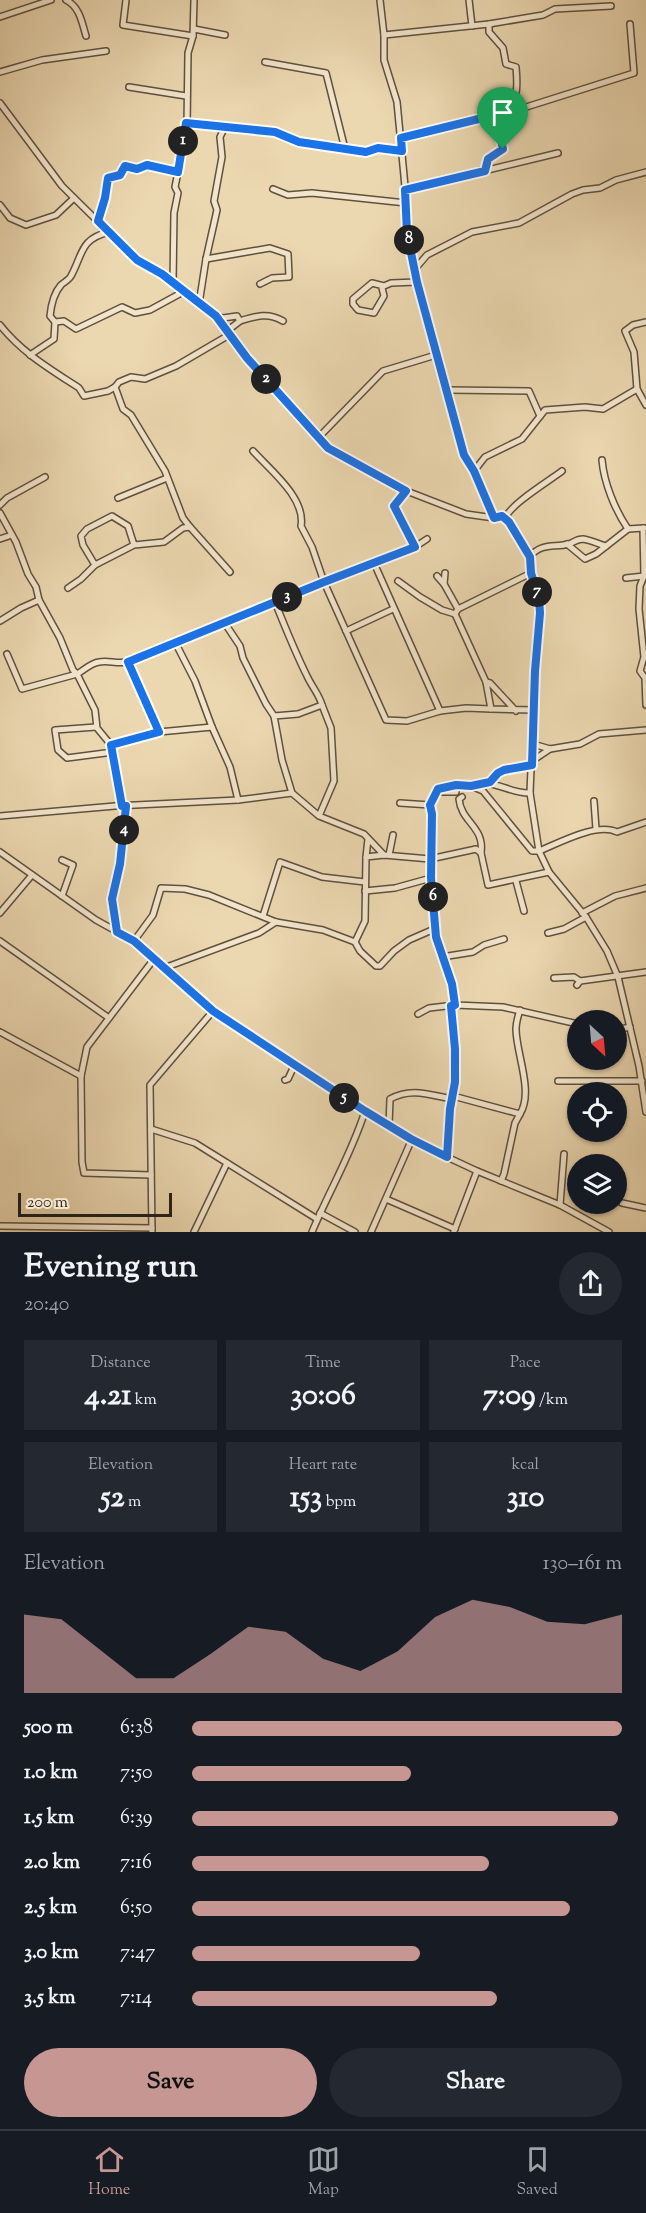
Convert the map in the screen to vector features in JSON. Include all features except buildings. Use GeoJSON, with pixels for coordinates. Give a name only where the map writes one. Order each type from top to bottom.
{"type":"FeatureCollection","features":[{"type":"Feature","properties":{"kind":"street"},"geometry":{"type":"LineString","coordinates":[[0,17],[51,0]]}},
{"type":"Feature","properties":{"kind":"street"},"geometry":{"type":"LineString","coordinates":[[66,0],[73,3],[78,11],[86,36]]}},
{"type":"Feature","properties":{"kind":"street"},"geometry":{"type":"LineString","coordinates":[[126,0],[123,26],[225,35]]}},
{"type":"Feature","properties":{"kind":"street"},"geometry":{"type":"LineString","coordinates":[[172,283],[174,213],[178,193],[175,187],[186,123],[188,53],[194,33],[194,0]]}},
{"type":"Feature","properties":{"kind":"street"},"geometry":{"type":"LineString","coordinates":[[380,0],[384,60],[397,102],[407,233],[417,282],[464,455],[474,471],[494,518]]}},
{"type":"Feature","properties":{"kind":"street"},"geometry":{"type":"LineString","coordinates":[[469,0],[472,26]]}},
{"type":"Feature","properties":{"kind":"street"},"geometry":{"type":"LineString","coordinates":[[384,35],[489,24],[543,15],[555,9],[611,6]]}},
{"type":"Feature","properties":{"kind":"street"},"geometry":{"type":"LineString","coordinates":[[485,171],[488,159],[503,149],[497,122],[499,114],[509,107],[518,91],[516,67],[506,64],[503,48],[489,32],[489,24]]}},
{"type":"Feature","properties":{"kind":"street"},"geometry":{"type":"LineString","coordinates":[[401,138],[499,114],[634,73],[630,24]]}},
{"type":"Feature","properties":{"kind":"street"},"geometry":{"type":"LineString","coordinates":[[0,72],[42,60],[106,51]]}},
{"type":"Feature","properties":{"kind":"street"},"geometry":{"type":"LineString","coordinates":[[265,62],[326,73],[345,149]]}},
{"type":"Feature","properties":{"kind":"street"},"geometry":{"type":"LineString","coordinates":[[129,87],[186,96]]}},
{"type":"Feature","properties":{"kind":"street"},"geometry":{"type":"LineString","coordinates":[[0,103],[62,186],[137,260],[162,274],[216,316],[223,318],[237,316],[240,321]]}},
{"type":"Feature","properties":{"kind":"street"},"geometry":{"type":"LineString","coordinates":[[186,123],[275,132],[299,142],[366,152],[378,148],[402,151]]}},
{"type":"Feature","properties":{"kind":"street"},"geometry":{"type":"LineString","coordinates":[[199,304],[217,210],[214,201],[222,157],[220,136],[225,127]]}},
{"type":"Feature","properties":{"kind":"street"},"geometry":{"type":"LineString","coordinates":[[405,190],[558,153]]}},
{"type":"Feature","properties":{"kind":"street"},"geometry":{"type":"LineString","coordinates":[[98,221],[108,178],[120,175],[125,166],[137,169],[147,165],[178,172]]}},
{"type":"Feature","properties":{"kind":"street"},"geometry":{"type":"LineString","coordinates":[[415,269],[427,255],[472,232],[519,223],[572,194],[600,188],[616,180],[646,172]]}},
{"type":"Feature","properties":{"kind":"street"},"geometry":{"type":"LineString","coordinates":[[273,189],[288,195],[312,193],[406,203]]}},
{"type":"Feature","properties":{"kind":"street"},"geometry":{"type":"LineString","coordinates":[[0,205],[10,218],[26,225],[56,215],[74,198]]}},
{"type":"Feature","properties":{"kind":"street"},"geometry":{"type":"LineString","coordinates":[[30,355],[54,339],[55,322],[50,316],[51,305],[59,287],[70,278],[85,244],[96,235],[109,232]]}},
{"type":"Feature","properties":{"kind":"street"},"geometry":{"type":"LineString","coordinates":[[206,259],[270,248],[288,254],[289,277],[272,278],[260,284]]}},
{"type":"Feature","properties":{"kind":"street"},"geometry":{"type":"LineString","coordinates":[[384,286],[382,288],[384,296],[374,313],[358,310],[353,304],[353,299],[372,283],[384,286],[391,283],[417,282]]}},
{"type":"Feature","properties":{"kind":"street"},"geometry":{"type":"LineString","coordinates":[[55,322],[64,321],[76,329],[122,307],[135,313],[150,310],[183,292]]}},
{"type":"Feature","properties":{"kind":"street"},"geometry":{"type":"LineString","coordinates":[[0,325],[30,355],[79,388],[84,396],[108,391],[119,382],[131,377],[145,379],[176,366],[228,333],[240,321],[257,316],[273,315],[283,321]]}},
{"type":"Feature","properties":{"kind":"street"},"geometry":{"type":"LineString","coordinates":[[216,316],[228,333],[328,448],[406,491],[466,514],[494,518],[502,516],[530,557],[531,573],[536,585],[540,613],[530,793],[538,851],[549,872],[584,915],[607,951],[618,977],[642,1081],[646,1112]]}},
{"type":"Feature","properties":{"kind":"street"},"geometry":{"type":"LineString","coordinates":[[646,322],[633,325],[625,331],[633,352],[637,389],[646,405]]}},
{"type":"Feature","properties":{"kind":"street"},"geometry":{"type":"LineString","coordinates":[[318,438],[383,371],[436,355]]}},
{"type":"Feature","properties":{"kind":"street"},"geometry":{"type":"LineString","coordinates":[[115,387],[123,409],[131,416],[167,478],[183,518],[230,572]]}},
{"type":"Feature","properties":{"kind":"street"},"geometry":{"type":"LineString","coordinates":[[474,471],[485,458],[522,439],[545,410],[585,406],[603,409],[637,389]]}},
{"type":"Feature","properties":{"kind":"street"},"geometry":{"type":"LineString","coordinates":[[447,390],[529,391],[540,416]]}},
{"type":"Feature","properties":{"kind":"street"},"geometry":{"type":"LineString","coordinates":[[253,451],[296,498],[302,520],[301,526],[386,720],[407,721],[440,711],[466,708],[534,710]]}},
{"type":"Feature","properties":{"kind":"street"},"geometry":{"type":"LineString","coordinates":[[602,460],[603,475],[613,496],[615,507],[628,529]]}},
{"type":"Feature","properties":{"kind":"street"},"geometry":{"type":"LineString","coordinates":[[505,519],[515,506],[539,492],[562,471]]}},
{"type":"Feature","properties":{"kind":"street"},"geometry":{"type":"LineString","coordinates":[[0,505],[7,498],[45,477]]}},
{"type":"Feature","properties":{"kind":"street"},"geometry":{"type":"LineString","coordinates":[[118,498],[167,478]]}},
{"type":"Feature","properties":{"kind":"street"},"geometry":{"type":"LineString","coordinates":[[406,491],[394,506],[415,547]]}},
{"type":"Feature","properties":{"kind":"street"},"geometry":{"type":"LineString","coordinates":[[0,513],[36,587],[39,600],[94,710],[96,726],[111,745],[113,752],[124,806],[120,864],[112,899],[117,932]]}},
{"type":"Feature","properties":{"kind":"street"},"geometry":{"type":"LineString","coordinates":[[95,565],[83,545],[81,536],[87,529],[112,516],[128,526],[134,545]]}},
{"type":"Feature","properties":{"kind":"street"},"geometry":{"type":"LineString","coordinates":[[68,588],[95,565],[134,545],[164,542],[183,528],[190,527]]}},
{"type":"Feature","properties":{"kind":"street"},"geometry":{"type":"LineString","coordinates":[[585,559],[596,554],[628,529],[644,528],[645,576],[640,586],[641,642],[644,657],[640,671],[645,678],[646,705]]}},
{"type":"Feature","properties":{"kind":"street"},"geometry":{"type":"LineString","coordinates":[[0,539],[12,535]]}},
{"type":"Feature","properties":{"kind":"street"},"geometry":{"type":"LineString","coordinates":[[7,654],[22,689],[77,674],[96,662],[105,661],[116,664],[128,662],[415,547],[427,539]]}},
{"type":"Feature","properties":{"kind":"street"},"geometry":{"type":"LineString","coordinates":[[530,557],[536,550],[547,546],[567,544],[582,539],[606,546]]}},
{"type":"Feature","properties":{"kind":"street"},"geometry":{"type":"LineString","coordinates":[[567,544],[590,565]]}},
{"type":"Feature","properties":{"kind":"street"},"geometry":{"type":"LineString","coordinates":[[374,563],[440,711]]}},
{"type":"Feature","properties":{"kind":"street"},"geometry":{"type":"LineString","coordinates":[[444,584],[445,573]]}},
{"type":"Feature","properties":{"kind":"street"},"geometry":{"type":"LineString","coordinates":[[398,581],[426,601],[456,612],[531,573]]}},
{"type":"Feature","properties":{"kind":"street"},"geometry":{"type":"LineString","coordinates":[[437,576],[444,584],[486,682],[491,709]]}},
{"type":"Feature","properties":{"kind":"street"},"geometry":{"type":"LineString","coordinates":[[626,578],[645,576]]}},
{"type":"Feature","properties":{"kind":"street"},"geometry":{"type":"LineString","coordinates":[[0,621],[39,600]]}},
{"type":"Feature","properties":{"kind":"street"},"geometry":{"type":"LineString","coordinates":[[275,602],[309,680],[320,695],[331,728],[334,781],[319,816]]}},
{"type":"Feature","properties":{"kind":"street"},"geometry":{"type":"LineString","coordinates":[[346,631],[393,609]]}},
{"type":"Feature","properties":{"kind":"street"},"geometry":{"type":"LineString","coordinates":[[224,622],[240,646],[243,658],[274,716],[282,760],[292,793],[319,816],[356,829],[387,855]]}},
{"type":"Feature","properties":{"kind":"street"},"geometry":{"type":"LineString","coordinates":[[641,642],[646,637]]}},
{"type":"Feature","properties":{"kind":"street"},"geometry":{"type":"LineString","coordinates":[[175,642],[195,681],[230,767],[238,800]]}},
{"type":"Feature","properties":{"kind":"street"},"geometry":{"type":"LineString","coordinates":[[128,662],[159,732]]}},
{"type":"Feature","properties":{"kind":"street"},"geometry":{"type":"LineString","coordinates":[[486,682],[509,701],[516,711]]}},
{"type":"Feature","properties":{"kind":"street"},"geometry":{"type":"LineString","coordinates":[[274,716],[298,714],[322,705]]}},
{"type":"Feature","properties":{"kind":"street"},"geometry":{"type":"LineString","coordinates":[[96,726],[55,730],[58,750],[67,758],[113,752]]}},
{"type":"Feature","properties":{"kind":"street"},"geometry":{"type":"LineString","coordinates":[[111,745],[159,732],[213,728]]}},
{"type":"Feature","properties":{"kind":"street"},"geometry":{"type":"LineString","coordinates":[[533,744],[550,749],[580,744],[599,734],[646,730]]}},
{"type":"Feature","properties":{"kind":"street"},"geometry":{"type":"LineString","coordinates":[[490,782],[498,773],[532,763],[550,749]]}},
{"type":"Feature","properties":{"kind":"street"},"geometry":{"type":"LineString","coordinates":[[447,1157],[455,1082],[452,984],[436,937],[430,859],[432,828],[430,805],[435,792],[456,792],[456,785],[471,786],[490,782],[524,794],[530,793]]}},
{"type":"Feature","properties":{"kind":"street"},"geometry":{"type":"LineString","coordinates":[[471,786],[483,791],[532,851],[538,851],[596,829],[609,828],[617,832],[646,822]]}},
{"type":"Feature","properties":{"kind":"street"},"geometry":{"type":"LineString","coordinates":[[0,816],[238,800],[292,793]]}},
{"type":"Feature","properties":{"kind":"street"},"geometry":{"type":"LineString","coordinates":[[462,797],[459,805],[477,830],[481,840],[481,853],[488,885],[549,872]]}},
{"type":"Feature","properties":{"kind":"street"},"geometry":{"type":"LineString","coordinates":[[594,801],[596,829]]}},
{"type":"Feature","properties":{"kind":"street"},"geometry":{"type":"LineString","coordinates":[[400,803],[430,805]]}},
{"type":"Feature","properties":{"kind":"street"},"geometry":{"type":"LineString","coordinates":[[387,855],[393,835]]}},
{"type":"Feature","properties":{"kind":"street"},"geometry":{"type":"LineString","coordinates":[[355,942],[365,921],[368,839]]}},
{"type":"Feature","properties":{"kind":"street"},"geometry":{"type":"LineString","coordinates":[[366,857],[387,855],[430,859],[476,849],[481,853]]}},
{"type":"Feature","properties":{"kind":"street"},"geometry":{"type":"LineString","coordinates":[[0,852],[96,920],[134,941],[213,1011],[365,1111],[411,1139],[447,1157],[560,1204],[609,1232]]}},
{"type":"Feature","properties":{"kind":"street"},"geometry":{"type":"LineString","coordinates":[[62,860],[73,865],[62,896]]}},
{"type":"Feature","properties":{"kind":"street"},"geometry":{"type":"LineString","coordinates":[[263,916],[280,862],[322,877],[365,882]]}},
{"type":"Feature","properties":{"kind":"street"},"geometry":{"type":"LineString","coordinates":[[0,913],[32,875]]}},
{"type":"Feature","properties":{"kind":"street"},"geometry":{"type":"LineString","coordinates":[[365,891],[395,888],[431,878]]}},
{"type":"Feature","properties":{"kind":"street"},"geometry":{"type":"LineString","coordinates":[[516,880],[524,910]]}},
{"type":"Feature","properties":{"kind":"street"},"geometry":{"type":"LineString","coordinates":[[134,941],[153,915],[161,888],[185,889],[209,895],[276,921],[323,930],[355,942],[360,951],[376,966],[380,966],[394,951],[420,934],[432,930],[436,937]]}},
{"type":"Feature","properties":{"kind":"street"},"geometry":{"type":"LineString","coordinates":[[548,933],[564,929],[615,896],[646,888]]}},
{"type":"Feature","properties":{"kind":"street"},"geometry":{"type":"LineString","coordinates":[[164,968],[259,933],[276,921]]}},
{"type":"Feature","properties":{"kind":"street"},"geometry":{"type":"LineString","coordinates":[[442,957],[473,952],[483,945],[504,939]]}},
{"type":"Feature","properties":{"kind":"street"},"geometry":{"type":"LineString","coordinates":[[0,941],[109,1018]]}},
{"type":"Feature","properties":{"kind":"street"},"geometry":{"type":"LineString","coordinates":[[151,1174],[84,1173],[81,1076],[87,1047],[154,959]]}},
{"type":"Feature","properties":{"kind":"street"},"geometry":{"type":"LineString","coordinates":[[554,978],[574,977],[579,983],[646,972]]}},
{"type":"Feature","properties":{"kind":"street"},"geometry":{"type":"LineString","coordinates":[[418,1014],[429,1008],[453,1005],[520,1010],[567,1021]]}},
{"type":"Feature","properties":{"kind":"street"},"geometry":{"type":"LineString","coordinates":[[501,1181],[515,1123],[523,1109],[525,1087],[516,1029],[520,1010]]}},
{"type":"Feature","properties":{"kind":"street"},"geometry":{"type":"LineString","coordinates":[[0,1226],[152,1230],[150,1085],[213,1011]]}},
{"type":"Feature","properties":{"kind":"street"},"geometry":{"type":"LineString","coordinates":[[0,1032],[81,1076]]}},
{"type":"Feature","properties":{"kind":"street"},"geometry":{"type":"LineString","coordinates":[[285,1080],[288,1079],[294,1066]]}},
{"type":"Feature","properties":{"kind":"street"},"geometry":{"type":"LineString","coordinates":[[558,1082],[642,1081]]}},
{"type":"Feature","properties":{"kind":"street"},"geometry":{"type":"LineString","coordinates":[[389,1125],[390,1099],[411,1091],[520,1114]]}},
{"type":"Feature","properties":{"kind":"street"},"geometry":{"type":"LineString","coordinates":[[312,1232],[349,1154],[365,1111]]}},
{"type":"Feature","properties":{"kind":"street"},"geometry":{"type":"LineString","coordinates":[[151,1129],[195,1143],[318,1216],[355,1232]]}},
{"type":"Feature","properties":{"kind":"street"},"geometry":{"type":"LineString","coordinates":[[371,1232],[411,1139]]}},
{"type":"Feature","properties":{"kind":"street"},"geometry":{"type":"LineString","coordinates":[[560,1204],[564,1154]]}},
{"type":"Feature","properties":{"kind":"street"},"geometry":{"type":"LineString","coordinates":[[194,1232],[227,1163]]}},
{"type":"Feature","properties":{"kind":"street"},"geometry":{"type":"LineString","coordinates":[[386,1199],[455,1230],[477,1171]]}},
{"type":"Feature","properties":{"kind":"street"},"geometry":{"type":"LineString","coordinates":[[627,1204],[646,1208]]}},
{"type":"Feature","properties":{"kind":"route"},"geometry":{"type":"LineString","coordinates":[[499,114],[497,122],[503,149],[488,159],[485,171],[405,190],[407,233],[417,282],[464,455],[474,471],[494,518],[502,516],[509,522],[530,557],[531,573],[539,598],[540,613],[535,671],[532,765],[504,770],[490,782],[438,789],[432,796],[430,805],[432,828],[430,859],[436,937],[452,984],[455,1005],[451,1006],[455,1082],[448,1126],[447,1157],[411,1139],[365,1111],[213,1011],[134,941],[117,932],[112,899],[120,864],[126,806],[122,806],[111,745],[159,732],[128,662],[415,547],[394,506],[406,491],[328,448],[247,358],[216,316],[162,274],[137,260],[98,221],[108,178],[120,175],[125,166],[137,169],[147,165],[178,172],[186,123],[275,132],[299,142],[366,152],[378,148],[402,151],[401,138],[499,114]]}}]}
